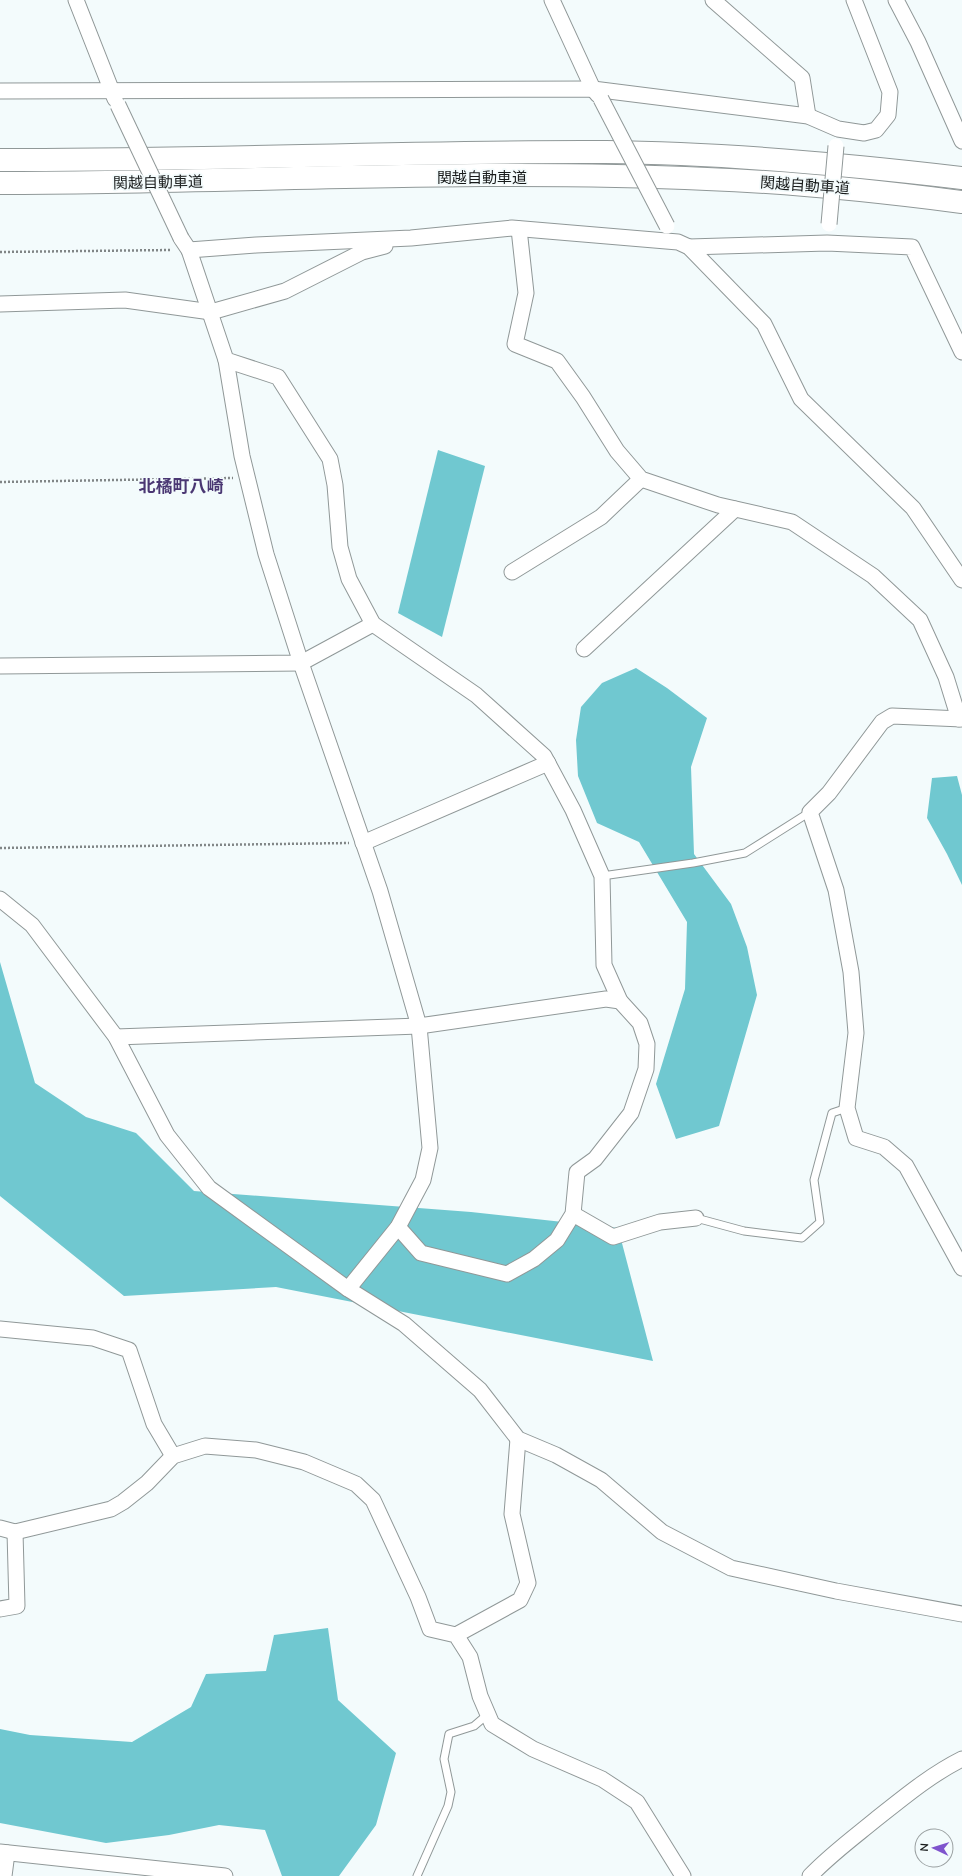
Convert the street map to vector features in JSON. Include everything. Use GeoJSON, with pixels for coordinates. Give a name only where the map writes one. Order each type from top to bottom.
{"type":"FeatureCollection","features":[{"type":"Feature","properties":{"kind":"highway","name":"関越自動車道"},"geometry":{"type":"LineString","coordinates":[[0,160],[194,159],[607,152],[800,161],[962,178]]}},
{"type":"Feature","properties":{"kind":"highway","name":"関越自動車道"},"geometry":{"type":"LineString","coordinates":[[0,184],[444,177],[617,176],[799,184],[892,192],[962,202]]}},
{"type":"Feature","properties":{"kind":"street"},"geometry":{"type":"LineString","coordinates":[[76,0],[115,98],[185,244],[211,312],[226,360],[242,456],[266,554],[301,663],[380,892],[419,1026],[430,1148],[423,1180],[398,1227],[348,1289]]}},
{"type":"Feature","properties":{"kind":"street"},"geometry":{"type":"LineString","coordinates":[[552,0],[597,94],[667,226],[684,245],[764,324],[801,399],[913,508],[962,580]]}},
{"type":"Feature","properties":{"kind":"street"},"geometry":{"type":"LineString","coordinates":[[713,0],[802,78],[808,116]]}},
{"type":"Feature","properties":{"kind":"street"},"geometry":{"type":"LineString","coordinates":[[0,92],[115,98],[597,94],[808,116],[838,129],[864,133],[876,130],[888,115],[890,92],[854,0]]}},
{"type":"Feature","properties":{"kind":"street"},"geometry":{"type":"LineString","coordinates":[[896,0],[918,42],[962,141]]}},
{"type":"Feature","properties":{"kind":"street"},"geometry":{"type":"LineString","coordinates":[[828,243],[838,129]]}},
{"type":"Feature","properties":{"kind":"street"},"geometry":{"type":"LineString","coordinates":[[185,244],[256,245],[411,238],[512,228],[684,245],[828,243],[912,247],[962,352]]}},
{"type":"Feature","properties":{"kind":"street"},"geometry":{"type":"LineString","coordinates":[[519,229],[526,293],[516,344],[557,361],[583,397],[617,451],[641,479],[718,505],[792,522],[873,576],[920,620],[946,677],[961,719],[892,716],[882,722],[829,793],[810,812],[836,890],[851,972],[856,1033],[847,1108],[856,1138],[884,1147],[906,1166],[962,1268]]}},
{"type":"Feature","properties":{"kind":"street"},"geometry":{"type":"LineString","coordinates":[[0,304],[125,300],[211,312],[285,291],[362,252],[411,238]]}},
{"type":"Feature","properties":{"kind":"street"},"geometry":{"type":"LineString","coordinates":[[226,360],[278,377],[330,459],[335,485],[340,547],[349,579],[373,624],[476,695],[544,756],[573,810],[602,876],[604,965],[620,1001],[640,1023],[647,1044],[646,1069],[631,1112],[595,1159],[577,1172],[573,1214],[557,1240],[534,1259],[507,1274],[422,1253],[398,1227]]}},
{"type":"Feature","properties":{"kind":"street"},"geometry":{"type":"LineString","coordinates":[[512,572],[601,517],[641,479]]}},
{"type":"Feature","properties":{"kind":"street"},"geometry":{"type":"LineString","coordinates":[[584,649],[735,509]]}},
{"type":"Feature","properties":{"kind":"street"},"geometry":{"type":"LineString","coordinates":[[0,666],[301,663],[373,624]]}},
{"type":"Feature","properties":{"kind":"street"},"geometry":{"type":"LineString","coordinates":[[363,843],[548,763]]}},
{"type":"Feature","properties":{"kind":"street"},"geometry":{"type":"LineString","coordinates":[[0,899],[32,925],[116,1037],[167,1135],[209,1188],[348,1289],[404,1324],[480,1390],[518,1438],[556,1455],[601,1480],[662,1532],[731,1568],[836,1591],[962,1614]]}},
{"type":"Feature","properties":{"kind":"street"},"geometry":{"type":"LineString","coordinates":[[116,1037],[419,1026],[606,999],[620,1001]]}},
{"type":"Feature","properties":{"kind":"street"},"geometry":{"type":"LineString","coordinates":[[573,1214],[613,1237],[660,1222],[696,1218]]}},
{"type":"Feature","properties":{"kind":"street"},"geometry":{"type":"LineString","coordinates":[[0,1329],[93,1338],[129,1350],[154,1424],[173,1456]]}},
{"type":"Feature","properties":{"kind":"street"},"geometry":{"type":"LineString","coordinates":[[456,1636],[520,1600],[528,1583],[512,1514],[518,1438]]}},
{"type":"Feature","properties":{"kind":"street"},"geometry":{"type":"LineString","coordinates":[[0,1528],[15,1532],[111,1509],[147,1483],[173,1456],[205,1446],[256,1450],[304,1462],[356,1484],[373,1500],[418,1597],[430,1629],[456,1636],[470,1657],[480,1696],[492,1724],[533,1749],[602,1779],[637,1802],[683,1876]]}},
{"type":"Feature","properties":{"kind":"street"},"geometry":{"type":"LineString","coordinates":[[0,1609],[17,1606],[15,1532]]}},
{"type":"Feature","properties":{"kind":"street"},"geometry":{"type":"LineString","coordinates":[[810,1876],[827,1859],[921,1783],[942,1769],[962,1759]]}},
{"type":"Feature","properties":{"kind":"street"},"geometry":{"type":"LineString","coordinates":[[4,1876],[3,1852],[225,1876]]}},
{"type":"Feature","properties":{"kind":"lane"},"geometry":{"type":"LineString","coordinates":[[602,876],[693,863],[745,852],[810,812]]}},
{"type":"Feature","properties":{"kind":"lane"},"geometry":{"type":"LineString","coordinates":[[696,1218],[744,1232],[802,1238],[820,1222],[814,1180],[832,1113],[847,1108]]}},
{"type":"Feature","properties":{"kind":"lane"},"geometry":{"type":"LineString","coordinates":[[417,1876],[448,1806],[451,1792],[444,1759],[449,1734],[474,1726],[488,1714]]}},
{"type":"Feature","properties":{"kind":"path"},"geometry":{"type":"LineString","coordinates":[[0,252],[185,244]]}},
{"type":"Feature","properties":{"kind":"path"},"geometry":{"type":"LineString","coordinates":[[0,482],[247,478]]}},
{"type":"Feature","properties":{"kind":"path"},"geometry":{"type":"LineString","coordinates":[[0,848],[363,843]]}},
{"type":"Feature","properties":{"kind":"shaded area"},"geometry":{"type":"Polygon","coordinates":[[[438,450],[485,466],[442,637],[398,613],[438,450]]]}},
{"type":"Feature","properties":{"kind":"shaded area"},"geometry":{"type":"Polygon","coordinates":[[[636,668],[667,688],[707,718],[691,767],[694,854],[731,904],[747,947],[757,995],[719,1126],[676,1139],[656,1084],[685,989],[687,922],[639,842],[597,823],[578,776],[576,740],[581,707],[602,683],[636,668]]]}},
{"type":"Feature","properties":{"kind":"shaded area"},"geometry":{"type":"Polygon","coordinates":[[[957,776],[962,795],[962,885],[927,818],[932,778],[957,776]]]}},
{"type":"Feature","properties":{"kind":"shaded area"},"geometry":{"type":"Polygon","coordinates":[[[0,962],[35,1083],[86,1117],[136,1133],[194,1191],[471,1212],[618,1228],[653,1361],[276,1287],[124,1296],[0,1196],[0,962]]]}},
{"type":"Feature","properties":{"kind":"shaded area"},"geometry":{"type":"Polygon","coordinates":[[[328,1628],[338,1700],[396,1753],[376,1825],[339,1876],[282,1876],[265,1830],[219,1825],[169,1835],[106,1843],[0,1823],[0,1729],[30,1735],[132,1742],[191,1707],[206,1674],[266,1671],[274,1635],[328,1628]]]}},
{"type":"Feature","properties":{"kind":"district","name":"北橘町八崎"},"geometry":{"type":"Point","coordinates":[181,485]}}]}
